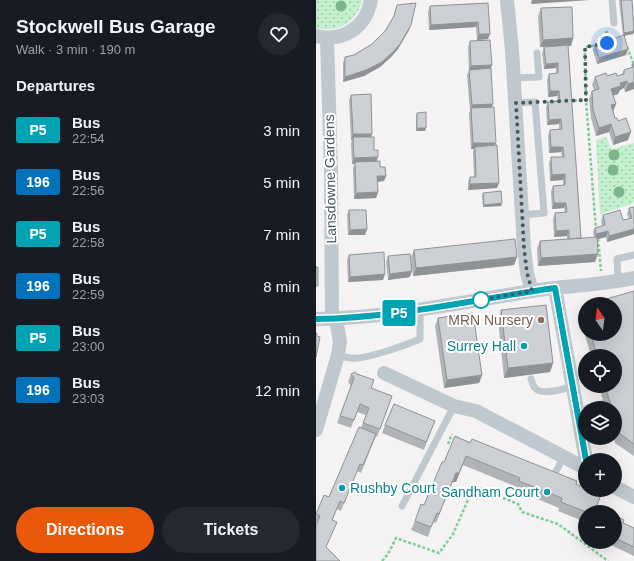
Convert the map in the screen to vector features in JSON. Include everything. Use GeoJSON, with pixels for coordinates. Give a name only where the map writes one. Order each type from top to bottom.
{"type":"FeatureCollection","features":[{"type":"Feature","properties":{"kind":"street","name":"Lansdowne Gardens"},"geometry":{"type":"LineString","coordinates":[[316,430],[338,355],[340,342],[334,319],[332,288],[331,172],[321,37],[347,34],[360,24],[369,11],[371,0]]}},
{"type":"Feature","properties":{"kind":"street"},"geometry":{"type":"LineString","coordinates":[[507,0],[516,103],[522,215],[527,273],[532,291]]}},
{"type":"Feature","properties":{"kind":"street"},"geometry":{"type":"LineString","coordinates":[[316,319],[334,319],[420,309],[532,291],[634,278]]}},
{"type":"Feature","properties":{"kind":"street"},"geometry":{"type":"LineString","coordinates":[[555,288],[572,387],[579,401]]}},
{"type":"Feature","properties":{"kind":"street"},"geometry":{"type":"LineString","coordinates":[[384,373],[454,406],[476,411],[578,464]]}},
{"type":"Feature","properties":{"kind":"street"},"geometry":{"type":"LineString","coordinates":[[622,491],[634,497]]}},
{"type":"Feature","properties":{"kind":"lane"},"geometry":{"type":"LineString","coordinates":[[612,0],[614,23]]}},
{"type":"Feature","properties":{"kind":"lane"},"geometry":{"type":"LineString","coordinates":[[514,78],[539,77],[537,53]]}},
{"type":"Feature","properties":{"kind":"lane"},"geometry":{"type":"LineString","coordinates":[[516,103],[535,102],[544,212],[522,215]]}},
{"type":"Feature","properties":{"kind":"lane"},"geometry":{"type":"LineString","coordinates":[[618,281],[618,259],[634,255]]}},
{"type":"Feature","properties":{"kind":"lane"},"geometry":{"type":"LineString","coordinates":[[338,355],[352,359],[370,356],[403,347],[420,339],[420,309]]}},
{"type":"Feature","properties":{"kind":"lane"},"geometry":{"type":"LineString","coordinates":[[531,379],[535,388],[541,391],[552,391],[572,387]]}},
{"type":"Feature","properties":{"kind":"lane"},"geometry":{"type":"LineString","coordinates":[[613,401],[621,399]]}},
{"type":"Feature","properties":{"kind":"lane"},"geometry":{"type":"LineString","coordinates":[[402,506],[454,406]]}},
{"type":"Feature","properties":{"kind":"lane"},"geometry":{"type":"LineString","coordinates":[[552,479],[561,454]]}},
{"type":"Feature","properties":{"kind":"path"},"geometry":{"type":"LineString","coordinates":[[606,32],[607,43],[612,41]]}},
{"type":"Feature","properties":{"kind":"path"},"geometry":{"type":"LineString","coordinates":[[597,232],[586,101],[585,47],[599,44]]}},
{"type":"Feature","properties":{"kind":"path"},"geometry":{"type":"LineString","coordinates":[[626,45],[634,65]]}},
{"type":"Feature","properties":{"kind":"path"},"geometry":{"type":"LineString","coordinates":[[535,102],[586,101]]}},
{"type":"Feature","properties":{"kind":"path"},"geometry":{"type":"LineString","coordinates":[[598,239],[602,283]]}},
{"type":"Feature","properties":{"kind":"path"},"geometry":{"type":"LineString","coordinates":[[382,561],[388,554],[396,538],[439,553],[453,534],[474,486],[518,504],[522,512],[558,524],[608,561]]}},
{"type":"Feature","properties":{"kind":"green space"},"geometry":{"type":"Polygon","coordinates":[[[316,0],[362,0],[360,8],[351,20],[339,27],[324,29],[316,28],[316,0]]]}},
{"type":"Feature","properties":{"kind":"green space"},"geometry":{"type":"Polygon","coordinates":[[[606,137],[612,149],[634,143],[634,203],[600,214],[596,140],[606,137]]]}},
{"type":"Feature","properties":{"kind":"building"},"geometry":{"type":"Polygon","coordinates":[[[621,0],[632,0],[634,31],[624,33],[621,0]]]}},
{"type":"Feature","properties":{"kind":"building"},"geometry":{"type":"Polygon","coordinates":[[[416,3],[411,25],[400,44],[393,52],[382,62],[366,70],[345,77],[345,57],[354,55],[372,44],[385,31],[394,16],[397,5],[416,3]]]}},
{"type":"Feature","properties":{"kind":"building"},"geometry":{"type":"Polygon","coordinates":[[[488,3],[490,34],[479,34],[478,22],[431,25],[430,6],[488,3]]]}},
{"type":"Feature","properties":{"kind":"building"},"geometry":{"type":"Polygon","coordinates":[[[572,7],[573,38],[543,40],[541,8],[572,7]]]}},
{"type":"Feature","properties":{"kind":"building"},"geometry":{"type":"Polygon","coordinates":[[[624,35],[628,49],[599,58],[595,45],[624,35]]]}},
{"type":"Feature","properties":{"kind":"building"},"geometry":{"type":"Polygon","coordinates":[[[490,40],[492,65],[471,66],[470,41],[490,40]]]}},
{"type":"Feature","properties":{"kind":"building"},"geometry":{"type":"Polygon","coordinates":[[[568,45],[581,238],[569,239],[569,230],[556,231],[555,213],[567,212],[566,203],[554,203],[553,186],[565,185],[565,174],[552,175],[551,157],[564,157],[563,147],[551,147],[550,130],[562,129],[561,119],[549,120],[548,102],[560,101],[559,91],[550,91],[549,74],[558,73],[558,63],[546,64],[544,47],[568,45]]]}},
{"type":"Feature","properties":{"kind":"building"},"geometry":{"type":"Polygon","coordinates":[[[632,64],[634,64],[634,82],[628,84],[627,81],[620,83],[621,86],[611,89],[616,104],[611,105],[615,118],[617,118],[618,121],[626,118],[631,132],[615,137],[611,124],[599,128],[593,110],[592,91],[599,89],[595,77],[606,73],[607,76],[616,73],[617,76],[624,74],[624,70],[633,67],[632,64]]]}},
{"type":"Feature","properties":{"kind":"building"},"geometry":{"type":"Polygon","coordinates":[[[491,68],[493,104],[472,105],[469,70],[491,68]]]}},
{"type":"Feature","properties":{"kind":"building"},"geometry":{"type":"Polygon","coordinates":[[[371,94],[372,134],[353,134],[351,95],[371,94]]]}},
{"type":"Feature","properties":{"kind":"building"},"geometry":{"type":"Polygon","coordinates":[[[494,107],[496,143],[473,143],[471,108],[494,107]]]}},
{"type":"Feature","properties":{"kind":"building"},"geometry":{"type":"Polygon","coordinates":[[[426,112],[426,128],[417,128],[417,113],[426,112]]]}},
{"type":"Feature","properties":{"kind":"building"},"geometry":{"type":"Polygon","coordinates":[[[353,137],[374,137],[374,150],[378,150],[378,157],[354,158],[353,137]]]}},
{"type":"Feature","properties":{"kind":"building"},"geometry":{"type":"Polygon","coordinates":[[[497,145],[499,183],[470,184],[470,177],[476,177],[475,147],[497,145]]]}},
{"type":"Feature","properties":{"kind":"building"},"geometry":{"type":"Polygon","coordinates":[[[380,161],[380,167],[385,167],[386,176],[377,176],[378,192],[356,193],[355,162],[380,161]]]}},
{"type":"Feature","properties":{"kind":"building"},"geometry":{"type":"Polygon","coordinates":[[[501,191],[502,203],[484,205],[483,193],[501,191]]]}},
{"type":"Feature","properties":{"kind":"building"},"geometry":{"type":"Polygon","coordinates":[[[634,207],[634,229],[609,236],[608,231],[596,234],[595,228],[605,225],[603,215],[620,210],[623,220],[632,218],[629,208],[634,207]]]}},
{"type":"Feature","properties":{"kind":"building"},"geometry":{"type":"Polygon","coordinates":[[[349,210],[366,210],[367,229],[350,230],[349,210]]]}},
{"type":"Feature","properties":{"kind":"building"},"geometry":{"type":"Polygon","coordinates":[[[597,237],[598,254],[541,258],[540,241],[597,237]]]}},
{"type":"Feature","properties":{"kind":"building"},"geometry":{"type":"Polygon","coordinates":[[[515,239],[517,257],[416,268],[414,250],[515,239]]]}},
{"type":"Feature","properties":{"kind":"building"},"geometry":{"type":"Polygon","coordinates":[[[384,252],[385,274],[350,277],[349,255],[384,252]]]}},
{"type":"Feature","properties":{"kind":"building"},"geometry":{"type":"Polygon","coordinates":[[[410,254],[412,271],[390,274],[388,256],[410,254]]]}},
{"type":"Feature","properties":{"kind":"building"},"geometry":{"type":"Polygon","coordinates":[[[316,267],[318,267],[318,286],[316,286],[316,267]]]}},
{"type":"Feature","properties":{"kind":"building"},"geometry":{"type":"Polygon","coordinates":[[[634,291],[634,444],[622,435],[622,401],[610,401],[607,393],[622,393],[622,349],[595,349],[593,341],[622,341],[622,297],[613,297],[634,291]]]}},
{"type":"Feature","properties":{"kind":"building","name":"Surrey Hall"},"geometry":{"type":"Polygon","coordinates":[[[546,305],[553,363],[508,368],[501,310],[546,305]]]}},
{"type":"Feature","properties":{"kind":"building"},"geometry":{"type":"Polygon","coordinates":[[[473,313],[482,375],[447,380],[438,318],[473,313]]]}},
{"type":"Feature","properties":{"kind":"building"},"geometry":{"type":"Polygon","coordinates":[[[316,333],[317,336],[320,337],[316,357],[316,333]]]}},
{"type":"Feature","properties":{"kind":"building"},"geometry":{"type":"Polygon","coordinates":[[[355,372],[374,380],[371,388],[392,396],[380,429],[363,423],[369,408],[360,404],[354,420],[340,416],[354,378],[351,374],[355,372]]]}},
{"type":"Feature","properties":{"kind":"building"},"geometry":{"type":"Polygon","coordinates":[[[394,404],[435,421],[426,442],[385,425],[394,404]]]}},
{"type":"Feature","properties":{"kind":"building","name":"Rushby Court"},"geometry":{"type":"Polygon","coordinates":[[[359,427],[376,434],[363,465],[360,464],[344,503],[340,501],[332,520],[337,522],[326,547],[340,561],[316,561],[316,526],[320,516],[316,514],[324,495],[329,497],[359,427]]]}},
{"type":"Feature","properties":{"kind":"building","name":"Sandham Court"},"geometry":{"type":"Polygon","coordinates":[[[455,436],[470,443],[472,439],[577,481],[578,497],[600,497],[597,505],[578,505],[578,509],[561,502],[562,498],[519,481],[520,478],[466,456],[459,473],[456,473],[439,514],[437,513],[431,527],[415,521],[421,504],[424,505],[442,462],[444,462],[455,436]]]}},
{"type":"Feature","properties":{"kind":"building"},"geometry":{"type":"Polygon","coordinates":[[[622,519],[624,520],[623,523],[634,528],[634,547],[622,541],[622,519]]]}},
{"type":"Feature","properties":{"kind":"bus line","name":"P5"},"geometry":{"type":"LineString","coordinates":[[316,319],[336,319],[407,312],[555,288],[584,453]]}},
{"type":"Feature","properties":{"kind":"place","name":"MRN Nursery"},"geometry":{"type":"Point","coordinates":[541,320]}},
{"type":"Feature","properties":{"kind":"place","name":"Surrey Hall"},"geometry":{"type":"Point","coordinates":[524,346]}},
{"type":"Feature","properties":{"kind":"place","name":"Rushby Court"},"geometry":{"type":"Point","coordinates":[342,488]}},
{"type":"Feature","properties":{"kind":"place","name":"Sandham Court"},"geometry":{"type":"Point","coordinates":[547,492]}},
{"type":"Feature","properties":{"kind":"route"},"geometry":{"type":"LineString","coordinates":[[481,300],[479,300],[532,291],[531,282],[527,273],[524,248],[516,103],[586,101],[585,47],[607,43]]}}]}
